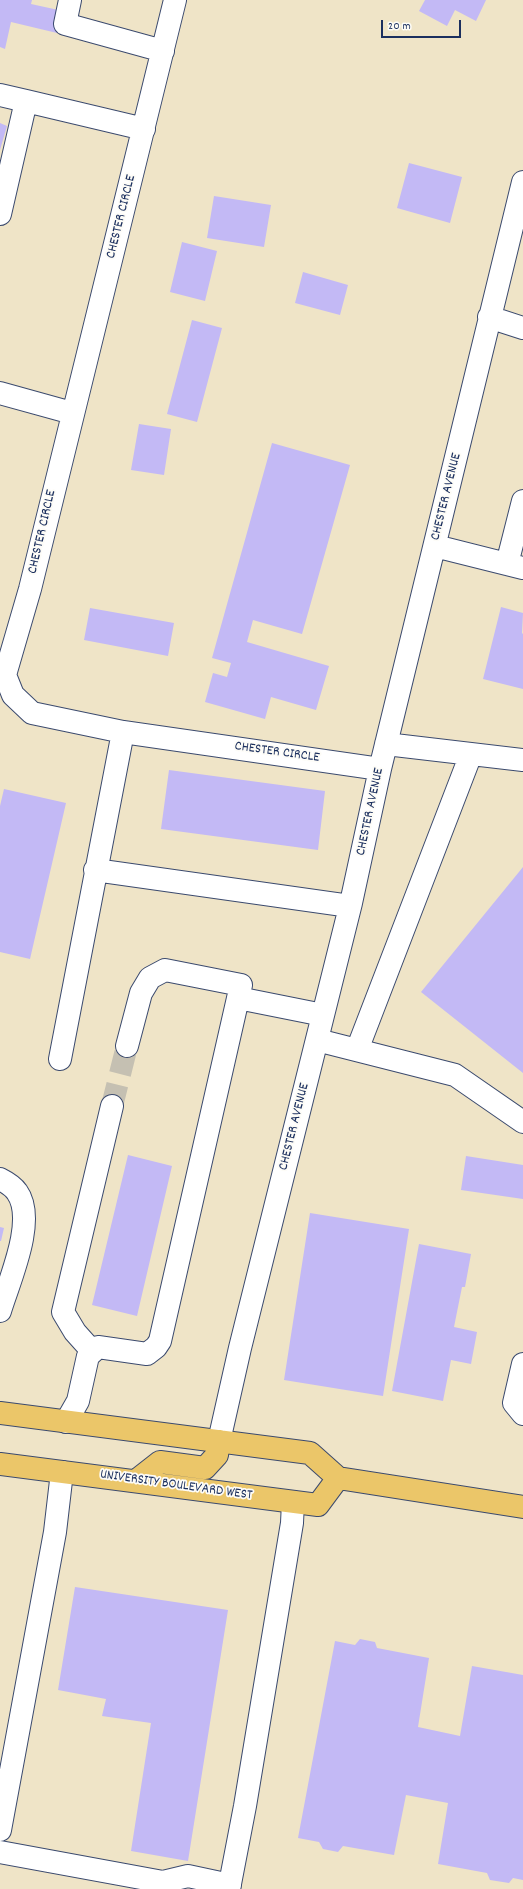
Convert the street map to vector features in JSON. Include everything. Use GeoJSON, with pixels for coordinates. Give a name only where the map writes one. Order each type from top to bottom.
{"type":"FeatureCollection","features":[{"type":"Feature","properties":{"kind":"main road"},"geometry":{"type":"LineString","coordinates":[[0,1413],[310,1453],[338,1478],[523,1507]]}},
{"type":"Feature","properties":{"kind":"main road"},"geometry":{"type":"LineString","coordinates":[[136,1480],[160,1462],[205,1468],[217,1455],[219,1441]]}},
{"type":"Feature","properties":{"kind":"main road","name":"UNIVERSITY BOULEVARD WEST"},"geometry":{"type":"LineString","coordinates":[[0,1464],[136,1480],[318,1505],[338,1478]]}},
{"type":"Feature","properties":{"kind":"street"},"geometry":{"type":"LineString","coordinates":[[70,0],[65,24],[163,51]]}},
{"type":"Feature","properties":{"kind":"street","name":"CHESTER CIRCLE"},"geometry":{"type":"LineString","coordinates":[[175,0],[72,413],[30,589],[5,674],[13,695],[32,713],[124,732],[380,769]]}},
{"type":"Feature","properties":{"kind":"street"},"geometry":{"type":"LineString","coordinates":[[0,95],[144,129]]}},
{"type":"Feature","properties":{"kind":"street"},"geometry":{"type":"LineString","coordinates":[[0,214],[26,101]]}},
{"type":"Feature","properties":{"kind":"street","name":"CHESTER AVENUE"},"geometry":{"type":"LineString","coordinates":[[219,1441],[240,1348],[350,906],[380,769],[523,182]]}},
{"type":"Feature","properties":{"kind":"street"},"geometry":{"type":"LineString","coordinates":[[489,317],[523,328]]}},
{"type":"Feature","properties":{"kind":"street"},"geometry":{"type":"LineString","coordinates":[[0,393],[72,413]]}},
{"type":"Feature","properties":{"kind":"street"},"geometry":{"type":"LineString","coordinates":[[435,546],[515,566],[523,501]]}},
{"type":"Feature","properties":{"kind":"street"},"geometry":{"type":"LineString","coordinates":[[60,1059],[95,870],[124,732]]}},
{"type":"Feature","properties":{"kind":"street"},"geometry":{"type":"LineString","coordinates":[[386,744],[523,760]]}},
{"type":"Feature","properties":{"kind":"street"},"geometry":{"type":"LineString","coordinates":[[357,1050],[471,754]]}},
{"type":"Feature","properties":{"kind":"street"},"geometry":{"type":"LineString","coordinates":[[95,870],[350,906]]}},
{"type":"Feature","properties":{"kind":"street"},"geometry":{"type":"LineString","coordinates":[[66,1422],[78,1401],[88,1356],[92,1351],[98,1347],[148,1354],[160,1341],[241,985],[165,970],[150,978],[141,993],[127,1046]]}},
{"type":"Feature","properties":{"kind":"street"},"geometry":{"type":"LineString","coordinates":[[238,998],[323,1015]]}},
{"type":"Feature","properties":{"kind":"street"},"geometry":{"type":"LineString","coordinates":[[317,1040],[454,1075],[523,1122]]}},
{"type":"Feature","properties":{"kind":"street"},"geometry":{"type":"LineString","coordinates":[[92,1351],[75,1332],[63,1312],[112,1106]]}},
{"type":"Feature","properties":{"kind":"street"},"geometry":{"type":"LineString","coordinates":[[0,1179],[17,1192],[21,1201],[24,1221],[16,1260],[0,1311]]}},
{"type":"Feature","properties":{"kind":"street"},"geometry":{"type":"LineString","coordinates":[[523,1364],[514,1403],[523,1414]]}},
{"type":"Feature","properties":{"kind":"street"},"geometry":{"type":"LineString","coordinates":[[0,1830],[55,1532],[62,1472]]}},
{"type":"Feature","properties":{"kind":"street"},"geometry":{"type":"LineString","coordinates":[[0,1852],[163,1882],[188,1876],[230,1887],[291,1530],[293,1502]]}},
{"type":"Feature","properties":{"kind":"building"},"geometry":{"type":"Polygon","coordinates":[[[0,0],[32,0],[31,4],[63,11],[57,33],[11,22],[5,49],[0,47],[0,0]]]}},
{"type":"Feature","properties":{"kind":"building"},"geometry":{"type":"Polygon","coordinates":[[[425,0],[486,0],[476,21],[455,10],[447,26],[419,11],[425,0]]]}},
{"type":"Feature","properties":{"kind":"building"},"geometry":{"type":"Polygon","coordinates":[[[0,123],[7,126],[0,150],[0,123]]]}},
{"type":"Feature","properties":{"kind":"building"},"geometry":{"type":"Polygon","coordinates":[[[409,163],[462,177],[450,223],[397,208],[409,163]]]}},
{"type":"Feature","properties":{"kind":"building"},"geometry":{"type":"Polygon","coordinates":[[[214,196],[271,205],[264,247],[207,238],[214,196]]]}},
{"type":"Feature","properties":{"kind":"building"},"geometry":{"type":"Polygon","coordinates":[[[182,242],[217,251],[205,301],[170,292],[182,242]]]}},
{"type":"Feature","properties":{"kind":"building"},"geometry":{"type":"Polygon","coordinates":[[[303,272],[348,285],[340,315],[295,303],[303,272]]]}},
{"type":"Feature","properties":{"kind":"building"},"geometry":{"type":"Polygon","coordinates":[[[192,320],[222,328],[197,422],[167,414],[192,320]]]}},
{"type":"Feature","properties":{"kind":"building"},"geometry":{"type":"Polygon","coordinates":[[[139,424],[171,429],[164,475],[131,470],[139,424]]]}},
{"type":"Feature","properties":{"kind":"building"},"geometry":{"type":"Polygon","coordinates":[[[272,443],[350,465],[302,634],[253,620],[247,642],[329,666],[316,710],[271,697],[265,719],[205,702],[213,673],[227,677],[231,663],[212,658],[272,443]]]}},
{"type":"Feature","properties":{"kind":"building"},"geometry":{"type":"Polygon","coordinates":[[[501,607],[523,613],[523,689],[483,679],[501,607]]]}},
{"type":"Feature","properties":{"kind":"building"},"geometry":{"type":"Polygon","coordinates":[[[90,608],[174,623],[168,656],[84,640],[90,608]]]}},
{"type":"Feature","properties":{"kind":"building"},"geometry":{"type":"Polygon","coordinates":[[[169,770],[325,791],[318,850],[161,829],[169,770]]]}},
{"type":"Feature","properties":{"kind":"building"},"geometry":{"type":"Polygon","coordinates":[[[4,789],[66,803],[30,959],[0,952],[0,806],[4,789]]]}},
{"type":"Feature","properties":{"kind":"building"},"geometry":{"type":"Polygon","coordinates":[[[523,867],[523,1073],[421,992],[523,867]]]}},
{"type":"Feature","properties":{"kind":"building"},"geometry":{"type":"Polygon","coordinates":[[[128,1155],[172,1166],[137,1316],[92,1305],[128,1155]]]}},
{"type":"Feature","properties":{"kind":"building"},"geometry":{"type":"Polygon","coordinates":[[[466,1156],[523,1165],[523,1199],[461,1190],[466,1156]]]}},
{"type":"Feature","properties":{"kind":"building"},"geometry":{"type":"Polygon","coordinates":[[[310,1213],[409,1229],[383,1396],[284,1380],[310,1213]]]}},
{"type":"Feature","properties":{"kind":"building"},"geometry":{"type":"Polygon","coordinates":[[[0,1227],[4,1228],[1,1241],[0,1241],[0,1227]]]}},
{"type":"Feature","properties":{"kind":"building"},"geometry":{"type":"Polygon","coordinates":[[[419,1244],[471,1254],[465,1287],[462,1287],[454,1327],[477,1332],[471,1364],[451,1360],[443,1401],[392,1391],[419,1244]]]}},
{"type":"Feature","properties":{"kind":"building"},"geometry":{"type":"Polygon","coordinates":[[[75,1587],[228,1610],[188,1861],[131,1851],[151,1723],[102,1716],[106,1699],[58,1690],[75,1587]]]}},
{"type":"Feature","properties":{"kind":"building"},"geometry":{"type":"Polygon","coordinates":[[[360,1639],[375,1642],[377,1648],[429,1658],[418,1727],[460,1736],[472,1666],[523,1675],[523,1880],[513,1878],[509,1883],[490,1880],[487,1873],[438,1864],[448,1803],[406,1795],[394,1855],[343,1846],[338,1852],[323,1849],[319,1842],[298,1838],[335,1641],[355,1645],[360,1639]]]}},
{"type":"Feature","properties":{"kind":"tunnel"},"geometry":{"type":"LineString","coordinates":[[112,1106],[127,1046]]}}]}
